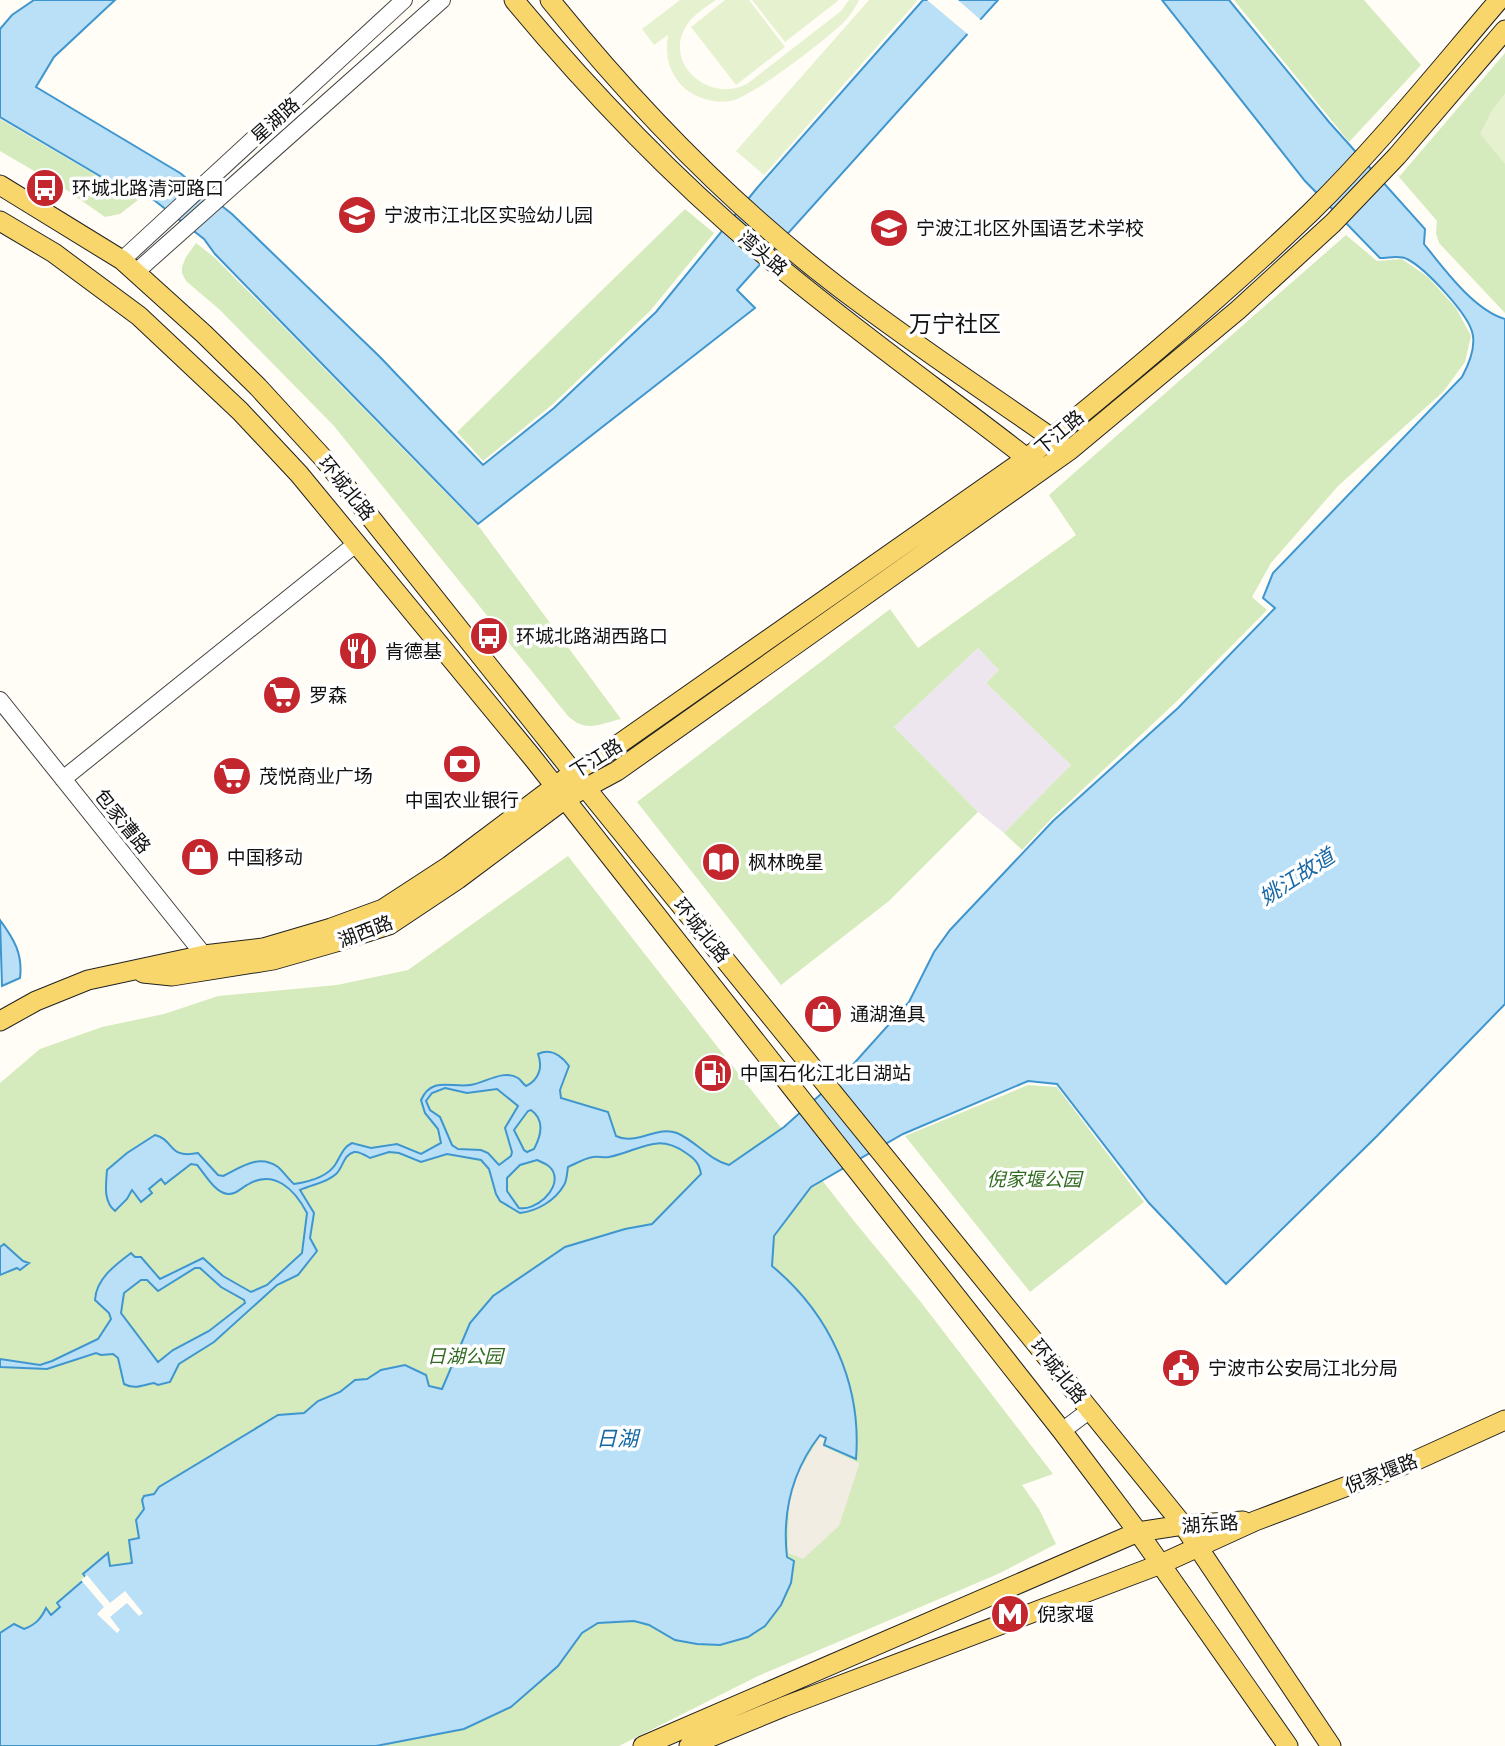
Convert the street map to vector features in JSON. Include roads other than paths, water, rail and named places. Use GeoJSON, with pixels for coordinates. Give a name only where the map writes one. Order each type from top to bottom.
{"type":"FeatureCollection","features":[{"type":"Feature","properties":{"kind":"main road","name":"湾头路"},"geometry":{"type":"LineString","coordinates":[[514,0],[615,115],[721,217],[883,351],[1035,464]]}},
{"type":"Feature","properties":{"kind":"main road","name":"湾头路"},"geometry":{"type":"LineString","coordinates":[[550,0],[603,66],[638,104],[739,202],[786,243],[834,284],[924,351],[1070,450]]}},
{"type":"Feature","properties":{"kind":"main road","name":"下江路"},"geometry":{"type":"LineString","coordinates":[[580,779],[617,771],[965,526],[1035,464],[1052,438],[1224,293],[1320,202],[1379,139],[1499,0]]}},
{"type":"Feature","properties":{"kind":"main road","name":"下江路"},"geometry":{"type":"LineString","coordinates":[[559,792],[580,779],[609,751],[962,504],[1035,464],[1070,450],[1238,310],[1333,223],[1397,156],[1505,30]]}},
{"type":"Feature","properties":{"kind":"main road","name":"环城北路"},"geometry":{"type":"LineString","coordinates":[[0,185],[129,266],[258,387],[324,459],[1183,1525],[1331,1746]]}},
{"type":"Feature","properties":{"kind":"main road","name":"环城北路"},"geometry":{"type":"LineString","coordinates":[[0,221],[54,253],[147,324],[240,411],[299,474],[559,792],[1062,1432],[1138,1532],[1288,1746]]}},
{"type":"Feature","properties":{"kind":"main road","name":"湖西路"},"geometry":{"type":"LineString","coordinates":[[0,1021],[36,1001],[88,980],[131,971],[206,962],[331,928],[383,909],[559,792]]}},
{"type":"Feature","properties":{"kind":"main road","name":"倪家堰路"},"geometry":{"type":"LineString","coordinates":[[1255,1521],[1503,1426]]}},
{"type":"Feature","properties":{"kind":"main road","name":"湖东路"},"geometry":{"type":"LineString","coordinates":[[643,1746],[1138,1532],[1183,1525],[1255,1521]]}},
{"type":"Feature","properties":{"kind":"main road","name":"湖东路"},"geometry":{"type":"LineString","coordinates":[[689,1746],[822,1692],[1161,1564],[1255,1521]]}},
{"type":"Feature","properties":{"kind":"street","name":"星湖路"},"geometry":{"type":"LineString","coordinates":[[129,266],[404,0]]}},
{"type":"Feature","properties":{"kind":"street","name":"星湖路"},"geometry":{"type":"LineString","coordinates":[[129,266],[442,0]]}},
{"type":"Feature","properties":{"kind":"street"},"geometry":{"type":"LineString","coordinates":[[962,504],[965,526]]}},
{"type":"Feature","properties":{"kind":"street"},"geometry":{"type":"LineString","coordinates":[[63,779],[357,543]]}},
{"type":"Feature","properties":{"kind":"street","name":"包家漕路"},"geometry":{"type":"LineString","coordinates":[[0,700],[206,962]]}},
{"type":"Feature","properties":{"kind":"street"},"geometry":{"type":"LineString","coordinates":[[1062,1432],[1090,1410]]}},
{"type":"Feature","properties":{"kind":"water"},"geometry":{"type":"Polygon","coordinates":[[[34,0],[115,0],[54,57],[36,87],[180,173],[232,214],[380,357],[483,465],[554,408],[656,312],[757,188],[923,0],[998,0],[737,290],[755,308],[478,524],[215,254],[204,239],[141,190],[122,189],[0,117],[0,29],[12,15],[34,0]]]}},
{"type":"Feature","properties":{"kind":"water"},"geometry":{"type":"Polygon","coordinates":[[[1162,0],[1229,0],[1329,122],[1425,229],[1424,244],[1450,276],[1482,307],[1505,319],[1505,1004],[1377,1136],[1226,1284],[1149,1203],[1057,1084],[1028,1081],[903,1134],[811,1187],[774,1236],[772,1266],[793,1285],[810,1306],[826,1328],[838,1352],[854,1404],[856,1459],[824,1445],[826,1438],[820,1435],[810,1449],[796,1478],[788,1508],[787,1557],[794,1561],[791,1583],[781,1605],[765,1626],[748,1637],[720,1645],[697,1644],[675,1640],[649,1625],[634,1621],[598,1623],[582,1633],[558,1666],[511,1707],[464,1729],[376,1746],[0,1746],[0,1633],[14,1624],[24,1629],[31,1626],[46,1608],[51,1615],[60,1607],[57,1603],[86,1578],[83,1574],[108,1553],[110,1566],[132,1563],[129,1540],[139,1538],[136,1520],[144,1509],[144,1496],[154,1494],[159,1487],[278,1415],[304,1413],[318,1401],[340,1392],[355,1380],[367,1379],[381,1370],[405,1365],[426,1375],[429,1386],[442,1389],[470,1323],[493,1296],[565,1247],[652,1224],[701,1174],[694,1159],[686,1153],[657,1143],[609,1157],[590,1158],[568,1167],[565,1183],[556,1196],[533,1210],[520,1213],[500,1201],[489,1169],[481,1160],[447,1154],[421,1162],[399,1153],[389,1152],[370,1158],[354,1152],[332,1177],[300,1190],[314,1213],[310,1238],[317,1251],[298,1275],[277,1285],[214,1342],[179,1364],[170,1382],[128,1386],[124,1384],[118,1358],[113,1354],[96,1353],[47,1369],[0,1367],[0,1359],[40,1365],[98,1339],[111,1319],[109,1313],[95,1300],[96,1292],[103,1279],[131,1253],[135,1257],[141,1257],[160,1279],[203,1258],[223,1276],[251,1292],[267,1285],[302,1253],[307,1213],[290,1190],[275,1180],[257,1180],[228,1194],[215,1187],[197,1165],[191,1164],[165,1184],[161,1179],[149,1189],[152,1193],[141,1202],[132,1190],[115,1211],[107,1198],[107,1170],[155,1135],[176,1151],[198,1153],[218,1175],[223,1176],[249,1163],[263,1161],[278,1167],[294,1184],[311,1181],[327,1173],[352,1143],[371,1148],[397,1144],[421,1154],[441,1143],[438,1129],[425,1113],[421,1100],[431,1088],[437,1085],[476,1084],[506,1075],[518,1078],[526,1086],[539,1073],[538,1054],[542,1052],[559,1056],[569,1066],[560,1090],[561,1098],[608,1112],[616,1136],[631,1139],[669,1131],[677,1133],[715,1159],[729,1165],[784,1127],[849,1069],[909,1002],[934,952],[950,930],[1053,821],[1178,708],[1275,608],[1263,598],[1273,573],[1462,377],[1471,357],[1473,336],[1456,305],[1435,282],[1407,259],[1380,258],[1305,181],[1162,0]],[[445,1088],[432,1093],[426,1101],[430,1110],[440,1117],[452,1145],[458,1149],[481,1150],[488,1153],[499,1165],[511,1156],[505,1128],[518,1106],[497,1089],[467,1093],[445,1088]],[[531,1110],[514,1130],[527,1152],[534,1149],[540,1128],[538,1118],[531,1110]],[[537,1160],[520,1165],[507,1178],[507,1191],[519,1208],[525,1208],[544,1198],[555,1180],[550,1167],[537,1160]],[[195,1268],[158,1291],[147,1280],[141,1280],[124,1293],[121,1313],[158,1362],[173,1350],[209,1331],[245,1303],[221,1287],[200,1268],[195,1268]]]}},
{"type":"Feature","properties":{"kind":"water"},"geometry":{"type":"Polygon","coordinates":[[[0,920],[16,947],[21,969],[20,978],[2,986],[0,920]]]}},
{"type":"Feature","properties":{"kind":"water"},"geometry":{"type":"Polygon","coordinates":[[[4,1244],[29,1263],[20,1270],[17,1268],[0,1275],[0,1247],[4,1244]]]}},
{"type":"Feature","properties":{"kind":"place","name":"环城北路清河路口"},"geometry":{"type":"Point","coordinates":[45,188]}},
{"type":"Feature","properties":{"kind":"place","name":"宁波市江北区实验幼儿园"},"geometry":{"type":"Point","coordinates":[357,215]}},
{"type":"Feature","properties":{"kind":"place","name":"宁波江北区外国语艺术学校"},"geometry":{"type":"Point","coordinates":[889,228]}},
{"type":"Feature","properties":{"kind":"place","name":"环城北路湖西路口"},"geometry":{"type":"Point","coordinates":[489,636]}},
{"type":"Feature","properties":{"kind":"place","name":"肯德基"},"geometry":{"type":"Point","coordinates":[358,651]}},
{"type":"Feature","properties":{"kind":"place","name":"罗森"},"geometry":{"type":"Point","coordinates":[282,695]}},
{"type":"Feature","properties":{"kind":"place","name":"中国农业银行"},"geometry":{"type":"Point","coordinates":[462,764]}},
{"type":"Feature","properties":{"kind":"place","name":"茂悦商业广场"},"geometry":{"type":"Point","coordinates":[232,776]}},
{"type":"Feature","properties":{"kind":"place","name":"中国移动"},"geometry":{"type":"Point","coordinates":[200,857]}},
{"type":"Feature","properties":{"kind":"place","name":"枫林晚星"},"geometry":{"type":"Point","coordinates":[721,862]}},
{"type":"Feature","properties":{"kind":"place","name":"通湖渔具"},"geometry":{"type":"Point","coordinates":[823,1014]}},
{"type":"Feature","properties":{"kind":"place","name":"中国石化江北日湖站"},"geometry":{"type":"Point","coordinates":[713,1073]}},
{"type":"Feature","properties":{"kind":"place","name":"宁波市公安局江北分局"},"geometry":{"type":"Point","coordinates":[1181,1368]}},
{"type":"Feature","properties":{"kind":"place","name":"倪家堰"},"geometry":{"type":"Point","coordinates":[1010,1614]}},
{"type":"Feature","properties":{"kind":"district","name":"万宁社区"},"geometry":{"type":"Point","coordinates":[955,324]}},
{"type":"Feature","properties":{"kind":"water label","name":"姚江故道"},"geometry":{"type":"Point","coordinates":[1297,877]}},
{"type":"Feature","properties":{"kind":"water label","name":"日湖"},"geometry":{"type":"Point","coordinates":[617,1439]}},
{"type":"Feature","properties":{"kind":"park label","name":"倪家堰公园"},"geometry":{"type":"Point","coordinates":[1034,1179]}},
{"type":"Feature","properties":{"kind":"park label","name":"日湖公园"},"geometry":{"type":"Point","coordinates":[465,1356]}}]}
